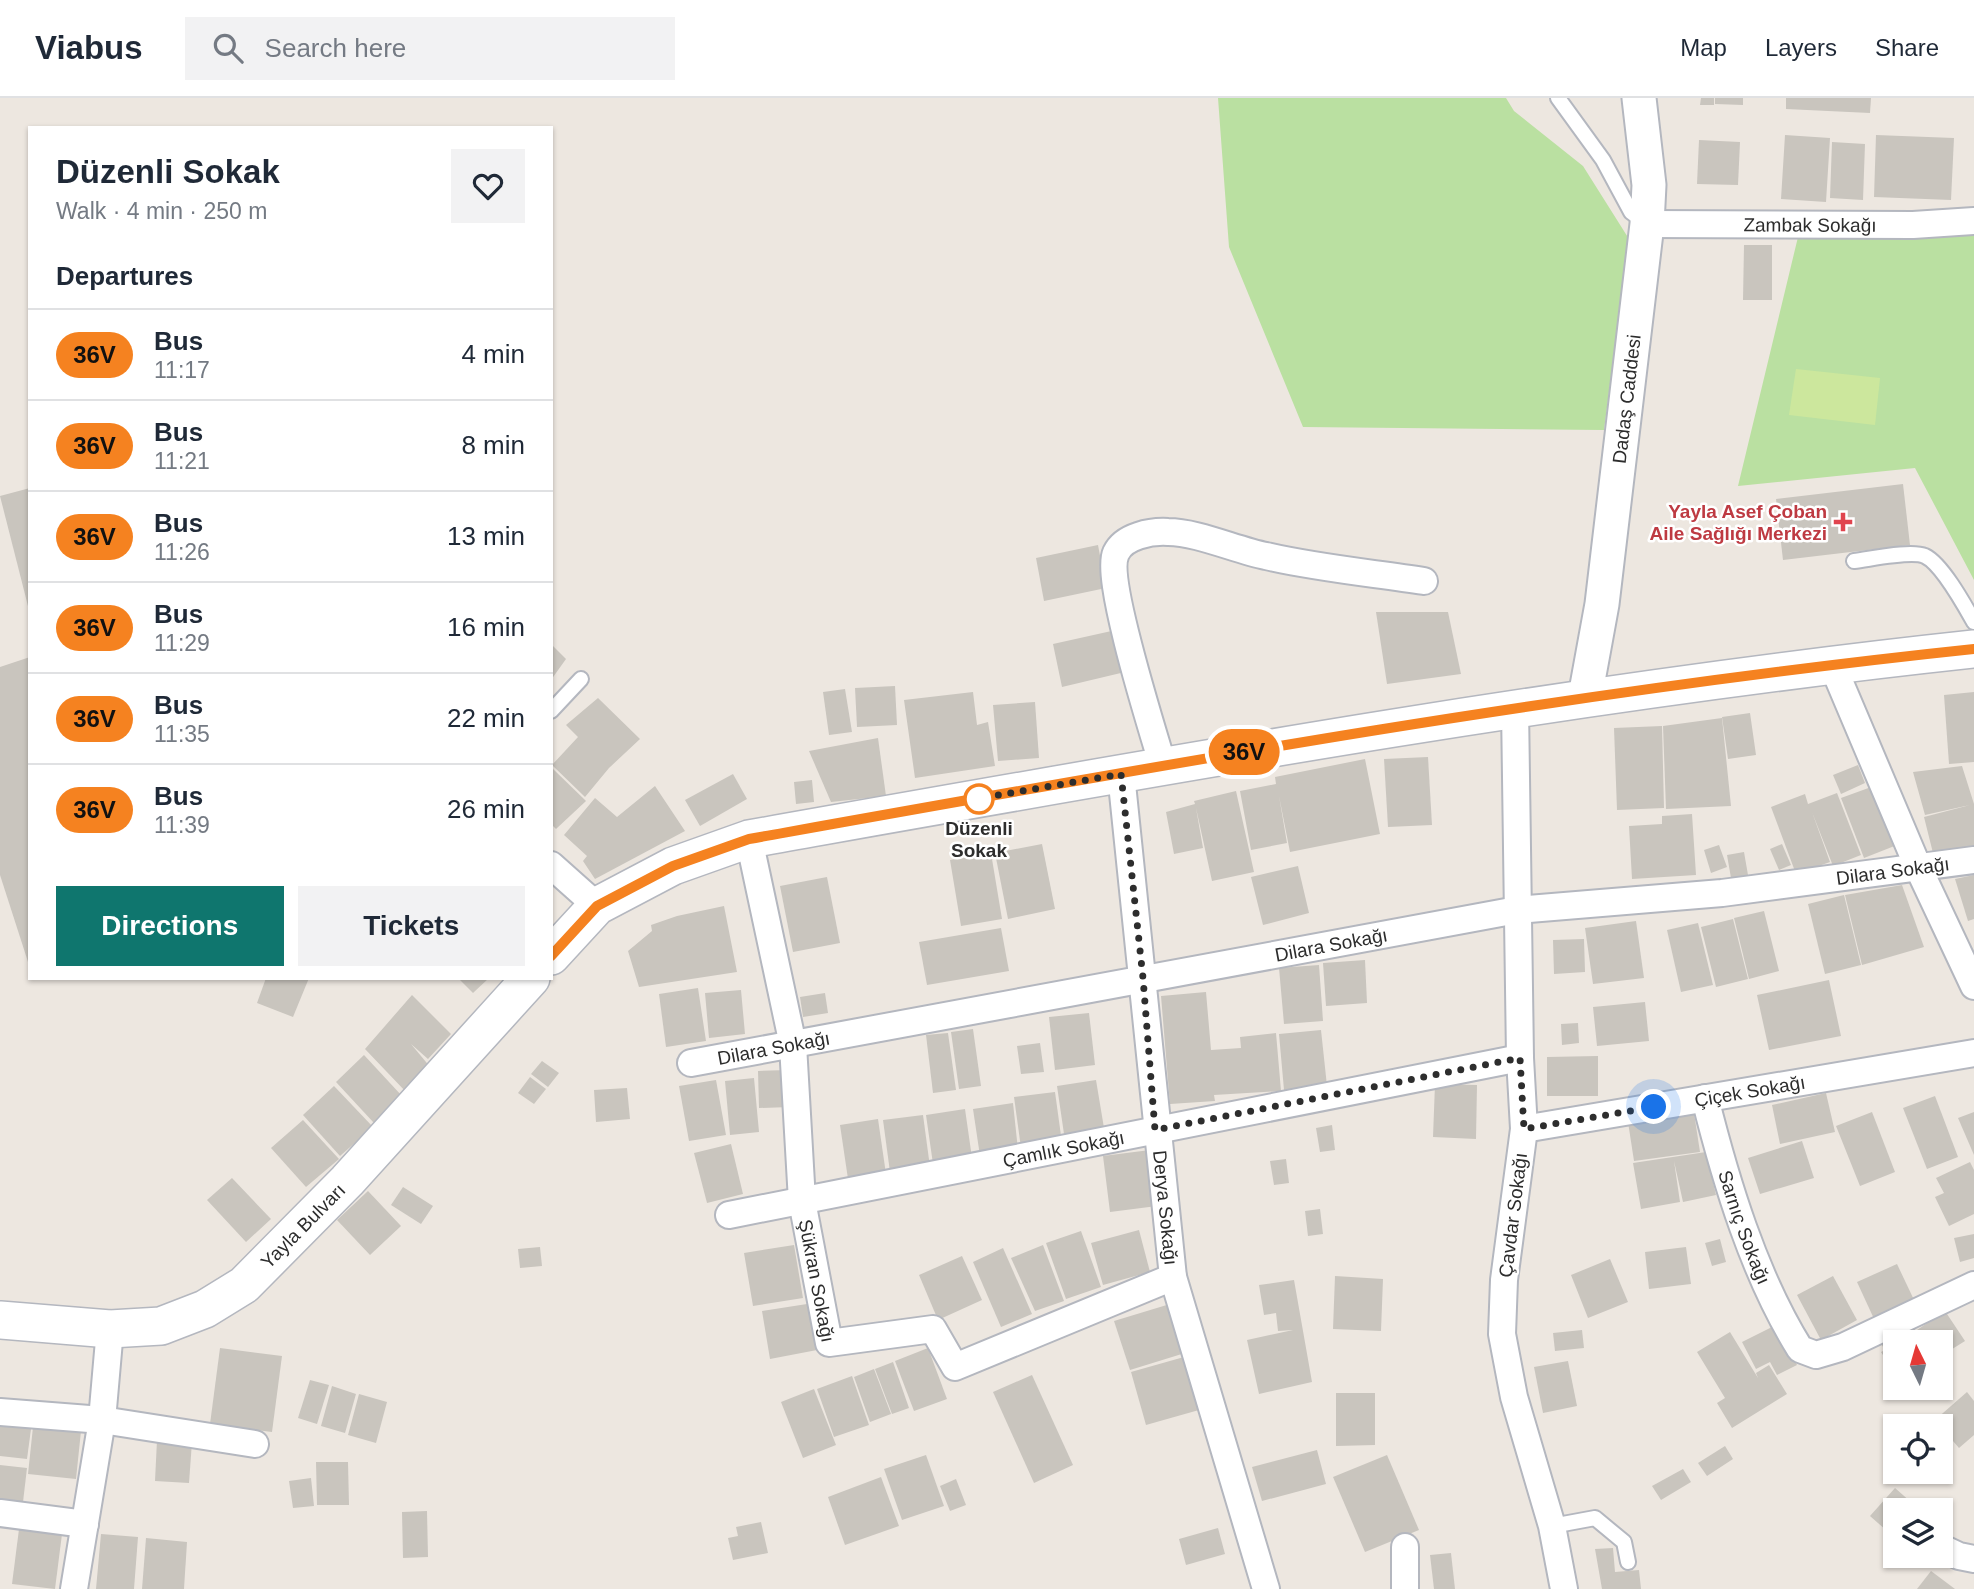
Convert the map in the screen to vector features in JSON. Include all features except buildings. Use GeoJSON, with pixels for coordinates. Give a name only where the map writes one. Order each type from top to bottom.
{"type":"FeatureCollection","features":[{"type":"Feature","properties":{"kind":"main road"},"geometry":{"type":"LineString","coordinates":[[553,954],[597,906],[673,866],[749,839],[1515,707],[1832,664],[1974,649]]}},
{"type":"Feature","properties":{"kind":"main road","name":"Yayla Bulvarı"},"geometry":{"type":"LineString","coordinates":[[9,1319],[110,1329],[161,1326],[205,1309],[244,1285],[347,1181],[529,980]]}},
{"type":"Feature","properties":{"kind":"street","name":"Dadaş Caddesi"},"geometry":{"type":"LineString","coordinates":[[1585,697],[1602,604],[1647,224],[1649,185],[1639,98]]}},
{"type":"Feature","properties":{"kind":"street","name":"Zambak Sokağı"},"geometry":{"type":"LineString","coordinates":[[1647,224],[1913,225],[1974,221]]}},
{"type":"Feature","properties":{"kind":"street"},"geometry":{"type":"LineString","coordinates":[[1163,766],[1129,650],[1114,571],[1115,554],[1125,544],[1154,532],[1172,532],[1268,557],[1424,581]]}},
{"type":"Feature","properties":{"kind":"street"},"geometry":{"type":"LineString","coordinates":[[1832,664],[1918,867],[1974,986]]}},
{"type":"Feature","properties":{"kind":"street","name":"Çavdar Sokağı"},"geometry":{"type":"LineString","coordinates":[[1515,707],[1520,1058],[1524,1129],[1504,1280],[1502,1334],[1514,1397],[1552,1526],[1564,1589]]}},
{"type":"Feature","properties":{"kind":"street","name":"Derya Sokağı"},"geometry":{"type":"LineString","coordinates":[[1121,774],[1172,1278],[1266,1589]]}},
{"type":"Feature","properties":{"kind":"street","name":"Şükran Sokağı"},"geometry":{"type":"LineString","coordinates":[[749,839],[793,1045],[802,1201],[829,1342],[933,1329],[955,1367],[1172,1278]]}},
{"type":"Feature","properties":{"kind":"street","name":"Dilara Sokağı"},"geometry":{"type":"LineString","coordinates":[[691,1063],[1517,910],[1722,893],[1974,860]]}},
{"type":"Feature","properties":{"kind":"street"},"geometry":{"type":"LineString","coordinates":[[553,867],[597,906]]}},
{"type":"Feature","properties":{"kind":"street","name":"Çiçek Sokağı"},"geometry":{"type":"LineString","coordinates":[[1524,1129],[1974,1053]]}},
{"type":"Feature","properties":{"kind":"street","name":"Çamlık Sokağı"},"geometry":{"type":"LineString","coordinates":[[729,1215],[1520,1058]]}},
{"type":"Feature","properties":{"kind":"street","name":"Sarnıç Sokağı"},"geometry":{"type":"LineString","coordinates":[[1705,1098],[1719,1154],[1759,1264],[1800,1349],[1816,1355],[1843,1347],[1970,1296]]}},
{"type":"Feature","properties":{"kind":"street"},"geometry":{"type":"LineString","coordinates":[[74,1589],[102,1420],[110,1329]]}},
{"type":"Feature","properties":{"kind":"street"},"geometry":{"type":"LineString","coordinates":[[0,1412],[102,1420],[255,1444]]}},
{"type":"Feature","properties":{"kind":"street"},"geometry":{"type":"LineString","coordinates":[[0,1513],[85,1524]]}},
{"type":"Feature","properties":{"kind":"street"},"geometry":{"type":"LineString","coordinates":[[1405,1547],[1405,1589]]}},
{"type":"Feature","properties":{"kind":"street"},"geometry":{"type":"LineString","coordinates":[[1953,1553],[1974,1559]]}},
{"type":"Feature","properties":{"kind":"lane"},"geometry":{"type":"LineString","coordinates":[[1558,98],[1603,160],[1631,212],[1647,224]]}},
{"type":"Feature","properties":{"kind":"lane"},"geometry":{"type":"LineString","coordinates":[[1854,561],[1917,554],[1928,557],[1962,599],[1974,622]]}},
{"type":"Feature","properties":{"kind":"lane"},"geometry":{"type":"LineString","coordinates":[[553,709],[581,679]]}},
{"type":"Feature","properties":{"kind":"lane"},"geometry":{"type":"LineString","coordinates":[[1552,1526],[1595,1518],[1624,1542],[1628,1562]]}},
{"type":"Feature","properties":{"kind":"green space"},"geometry":{"type":"Polygon","coordinates":[[[1218,98],[1506,98],[1514,111],[1583,166],[1629,239],[1604,430],[1303,427],[1229,247],[1218,98]]]}},
{"type":"Feature","properties":{"kind":"green space"},"geometry":{"type":"Polygon","coordinates":[[[1974,228],[1974,580],[1915,468],[1738,486],[1798,237],[1974,228]]]}},
{"type":"Feature","properties":{"kind":"green space"},"geometry":{"type":"Polygon","coordinates":[[[1796,369],[1880,378],[1875,425],[1789,415],[1796,369]]]}},
{"type":"Feature","properties":{"kind":"bus line","name":"36V"},"geometry":{"type":"LineString","coordinates":[[553,954],[597,906],[673,866],[749,839],[1515,707],[1801,668],[1974,649]]}},
{"type":"Feature","properties":{"kind":"place","name":"Yayla Asef Çoban Aile Sağlığı Merkezi"},"geometry":{"type":"Point","coordinates":[1843,522]}},
{"type":"Feature","properties":{"kind":"place","name":"Düzenli Sokak"},"geometry":{"type":"Point","coordinates":[979,799]}},
{"type":"Feature","properties":{"kind":"route"},"geometry":{"type":"LineString","coordinates":[[979,799],[970,800],[1121,774],[1143,978],[1155,1130],[1520,1058],[1524,1129],[1654,1107]]}}]}
